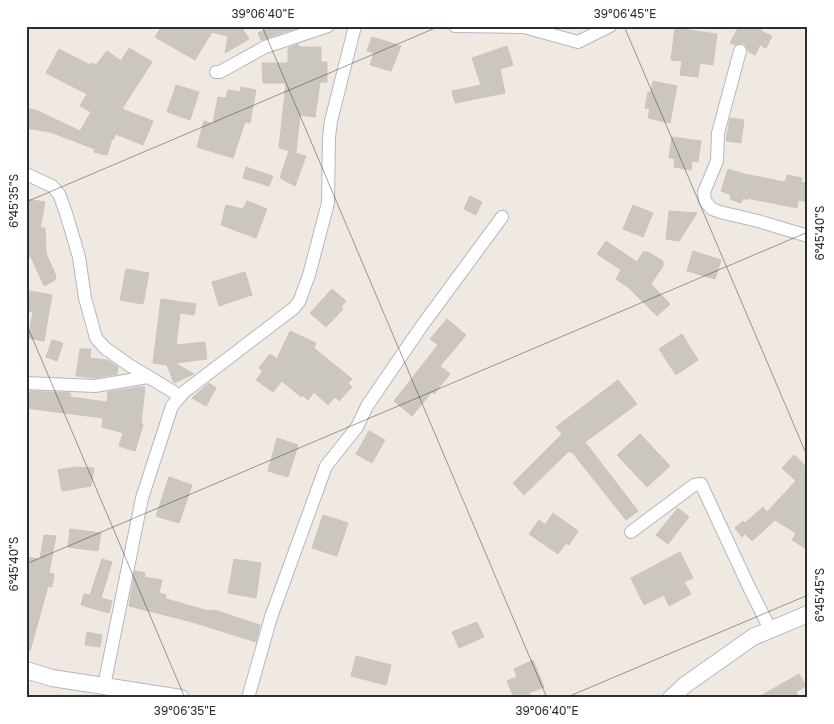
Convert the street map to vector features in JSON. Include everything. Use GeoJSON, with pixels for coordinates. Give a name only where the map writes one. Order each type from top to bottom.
{"type":"FeatureCollection","features":[{"type":"Feature","properties":{"kind":"street"},"geometry":{"type":"LineString","coordinates":[[216,72],[266,47],[328,26]]}},
{"type":"Feature","properties":{"kind":"street"},"geometry":{"type":"LineString","coordinates":[[104,686],[142,498],[172,406],[180,396],[266,330],[299,302],[309,275],[328,203],[331,121],[355,26]]}},
{"type":"Feature","properties":{"kind":"street"},"geometry":{"type":"LineString","coordinates":[[455,26],[524,27],[578,42],[610,26]]}},
{"type":"Feature","properties":{"kind":"street"},"geometry":{"type":"LineString","coordinates":[[740,51],[718,133],[717,160],[704,192],[705,201],[712,208],[720,212],[808,236]]}},
{"type":"Feature","properties":{"kind":"street"},"geometry":{"type":"LineString","coordinates":[[26,174],[52,186],[59,194],[79,257],[85,298],[96,338],[105,348],[180,396]]}},
{"type":"Feature","properties":{"kind":"street"},"geometry":{"type":"LineString","coordinates":[[248,698],[271,617],[326,466],[357,427],[368,406],[421,327],[502,216]]}},
{"type":"Feature","properties":{"kind":"street"},"geometry":{"type":"LineString","coordinates":[[26,383],[95,386],[148,377]]}},
{"type":"Feature","properties":{"kind":"street"},"geometry":{"type":"LineString","coordinates":[[631,532],[694,485],[701,484],[770,629]]}},
{"type":"Feature","properties":{"kind":"street"},"geometry":{"type":"LineString","coordinates":[[671,698],[753,637],[808,614]]}},
{"type":"Feature","properties":{"kind":"street"},"geometry":{"type":"LineString","coordinates":[[26,670],[52,678],[104,686],[143,695],[181,698]]}},
{"type":"Feature","properties":{"kind":"building"},"geometry":{"type":"Polygon","coordinates":[[[162,26],[241,26],[249,39],[225,53],[228,36],[212,32],[195,60],[155,37],[162,26]]]}},
{"type":"Feature","properties":{"kind":"building"},"geometry":{"type":"Polygon","coordinates":[[[273,26],[302,26],[261,40],[258,33],[273,26]]]}},
{"type":"Feature","properties":{"kind":"building"},"geometry":{"type":"Polygon","coordinates":[[[739,26],[763,26],[761,31],[772,36],[766,48],[760,45],[755,55],[748,51],[743,43],[735,45],[730,43],[739,26]]]}},
{"type":"Feature","properties":{"kind":"building"},"geometry":{"type":"Polygon","coordinates":[[[675,28],[717,34],[713,65],[700,63],[698,77],[680,75],[682,61],[671,60],[675,28]]]}},
{"type":"Feature","properties":{"kind":"building"},"geometry":{"type":"Polygon","coordinates":[[[372,37],[401,46],[391,71],[370,65],[374,53],[367,51],[372,37]]]}},
{"type":"Feature","properties":{"kind":"building"},"geometry":{"type":"Polygon","coordinates":[[[298,44],[299,47],[321,47],[321,62],[327,62],[327,82],[320,82],[315,117],[300,115],[296,152],[279,148],[286,83],[263,83],[262,63],[288,63],[288,48],[298,44]]]}},
{"type":"Feature","properties":{"kind":"building"},"geometry":{"type":"Polygon","coordinates":[[[507,46],[513,65],[500,69],[505,93],[455,103],[452,91],[481,85],[472,58],[507,46]]]}},
{"type":"Feature","properties":{"kind":"building"},"geometry":{"type":"Polygon","coordinates":[[[129,48],[152,62],[122,109],[153,121],[143,145],[116,134],[112,139],[107,155],[94,152],[95,149],[50,132],[26,128],[26,108],[38,111],[80,131],[91,112],[80,106],[87,94],[46,73],[59,49],[90,65],[91,63],[96,65],[107,51],[121,61],[129,48]]]}},
{"type":"Feature","properties":{"kind":"building"},"geometry":{"type":"Polygon","coordinates":[[[653,81],[677,86],[670,123],[648,118],[650,109],[645,108],[648,92],[651,92],[653,81]]]}},
{"type":"Feature","properties":{"kind":"building"},"geometry":{"type":"Polygon","coordinates":[[[176,85],[199,92],[190,120],[167,112],[176,85]]]}},
{"type":"Feature","properties":{"kind":"building"},"geometry":{"type":"Polygon","coordinates":[[[241,87],[256,90],[250,123],[245,122],[233,158],[197,147],[204,121],[213,124],[218,97],[226,98],[228,90],[240,92],[241,87]]]}},
{"type":"Feature","properties":{"kind":"building"},"geometry":{"type":"Polygon","coordinates":[[[730,118],[744,120],[741,143],[726,141],[730,118]]]}},
{"type":"Feature","properties":{"kind":"building"},"geometry":{"type":"Polygon","coordinates":[[[672,137],[701,141],[698,162],[692,161],[691,170],[674,167],[675,159],[669,158],[672,137]]]}},
{"type":"Feature","properties":{"kind":"building"},"geometry":{"type":"Polygon","coordinates":[[[289,151],[306,156],[295,186],[280,178],[289,151]]]}},
{"type":"Feature","properties":{"kind":"building"},"geometry":{"type":"Polygon","coordinates":[[[246,167],[273,176],[269,186],[243,178],[246,167]]]}},
{"type":"Feature","properties":{"kind":"building"},"geometry":{"type":"Polygon","coordinates":[[[728,169],[785,182],[787,175],[802,178],[801,182],[808,183],[808,202],[798,200],[797,208],[747,198],[747,200],[743,198],[741,203],[730,199],[731,195],[721,191],[728,169]]]}},
{"type":"Feature","properties":{"kind":"building"},"geometry":{"type":"Polygon","coordinates":[[[470,196],[482,202],[476,215],[464,209],[470,196]]]}},
{"type":"Feature","properties":{"kind":"building"},"geometry":{"type":"Polygon","coordinates":[[[26,199],[45,202],[40,228],[45,228],[46,253],[56,276],[55,280],[44,286],[31,257],[26,257],[26,199]]]}},
{"type":"Feature","properties":{"kind":"building"},"geometry":{"type":"Polygon","coordinates":[[[247,201],[267,209],[256,238],[221,225],[226,205],[243,209],[247,201]]]}},
{"type":"Feature","properties":{"kind":"building"},"geometry":{"type":"Polygon","coordinates":[[[633,205],[653,213],[643,237],[623,229],[633,205]]]}},
{"type":"Feature","properties":{"kind":"building"},"geometry":{"type":"Polygon","coordinates":[[[669,211],[697,213],[679,241],[666,239],[669,211]]]}},
{"type":"Feature","properties":{"kind":"building"},"geometry":{"type":"Polygon","coordinates":[[[606,241],[637,262],[643,252],[648,252],[663,261],[663,266],[651,284],[670,304],[657,316],[629,288],[616,279],[621,270],[597,254],[606,241]]]}},
{"type":"Feature","properties":{"kind":"building"},"geometry":{"type":"Polygon","coordinates":[[[693,251],[721,260],[715,279],[687,271],[693,251]]]}},
{"type":"Feature","properties":{"kind":"building"},"geometry":{"type":"Polygon","coordinates":[[[126,269],[149,273],[143,304],[120,300],[126,269]]]}},
{"type":"Feature","properties":{"kind":"building"},"geometry":{"type":"Polygon","coordinates":[[[245,272],[252,295],[219,306],[212,282],[245,272]]]}},
{"type":"Feature","properties":{"kind":"building"},"geometry":{"type":"Polygon","coordinates":[[[332,289],[346,301],[341,307],[343,309],[326,327],[310,313],[332,289]]]}},
{"type":"Feature","properties":{"kind":"building"},"geometry":{"type":"Polygon","coordinates":[[[30,291],[52,295],[44,341],[28,338],[33,312],[26,311],[30,291]]]}},
{"type":"Feature","properties":{"kind":"building"},"geometry":{"type":"Polygon","coordinates":[[[161,299],[196,304],[194,315],[180,313],[176,345],[205,342],[207,359],[175,363],[194,374],[174,383],[167,365],[153,363],[161,299]]]}},
{"type":"Feature","properties":{"kind":"building"},"geometry":{"type":"Polygon","coordinates":[[[447,319],[466,335],[440,366],[450,374],[434,394],[432,392],[412,416],[394,401],[438,345],[430,339],[447,319]]]}},
{"type":"Feature","properties":{"kind":"building"},"geometry":{"type":"Polygon","coordinates":[[[290,331],[316,343],[314,348],[352,379],[348,383],[352,387],[339,401],[335,397],[328,405],[314,392],[308,400],[302,395],[301,397],[282,381],[273,392],[256,380],[263,371],[259,368],[270,354],[277,359],[290,331]]]}},
{"type":"Feature","properties":{"kind":"building"},"geometry":{"type":"Polygon","coordinates":[[[682,334],[698,360],[676,375],[659,349],[682,334]]]}},
{"type":"Feature","properties":{"kind":"building"},"geometry":{"type":"Polygon","coordinates":[[[52,340],[63,343],[57,361],[46,357],[52,340]]]}},
{"type":"Feature","properties":{"kind":"building"},"geometry":{"type":"Polygon","coordinates":[[[80,349],[91,349],[90,358],[107,360],[118,367],[117,374],[94,378],[76,376],[80,349]]]}},
{"type":"Feature","properties":{"kind":"building"},"geometry":{"type":"Polygon","coordinates":[[[618,380],[637,404],[585,442],[638,511],[626,520],[572,452],[569,451],[524,495],[513,483],[562,434],[556,427],[618,380]]]}},
{"type":"Feature","properties":{"kind":"building"},"geometry":{"type":"Polygon","coordinates":[[[209,383],[216,388],[206,406],[192,398],[209,383]]]}},
{"type":"Feature","properties":{"kind":"building"},"geometry":{"type":"Polygon","coordinates":[[[145,387],[141,424],[143,425],[135,451],[119,446],[123,433],[102,427],[103,418],[26,408],[26,391],[71,393],[70,397],[107,402],[108,392],[145,387]]]}},
{"type":"Feature","properties":{"kind":"building"},"geometry":{"type":"Polygon","coordinates":[[[369,431],[385,440],[372,463],[356,454],[369,431]]]}},
{"type":"Feature","properties":{"kind":"building"},"geometry":{"type":"Polygon","coordinates":[[[640,434],[670,466],[647,487],[617,455],[640,434]]]}},
{"type":"Feature","properties":{"kind":"building"},"geometry":{"type":"Polygon","coordinates":[[[277,438],[298,445],[288,477],[268,471],[277,438]]]}},
{"type":"Feature","properties":{"kind":"building"},"geometry":{"type":"Polygon","coordinates":[[[794,455],[808,468],[808,550],[792,540],[796,533],[775,520],[752,541],[746,535],[748,531],[742,537],[735,528],[743,521],[745,523],[763,507],[767,512],[796,481],[782,468],[794,455]]]}},
{"type":"Feature","properties":{"kind":"building"},"geometry":{"type":"Polygon","coordinates":[[[76,467],[94,468],[91,486],[62,491],[58,470],[76,467]]]}},
{"type":"Feature","properties":{"kind":"building"},"geometry":{"type":"Polygon","coordinates":[[[169,477],[192,485],[179,523],[156,516],[169,477]]]}},
{"type":"Feature","properties":{"kind":"building"},"geometry":{"type":"Polygon","coordinates":[[[678,508],[689,517],[668,544],[656,535],[678,508]]]}},
{"type":"Feature","properties":{"kind":"building"},"geometry":{"type":"Polygon","coordinates":[[[553,513],[578,531],[569,545],[566,543],[558,554],[529,534],[539,520],[545,525],[553,513]]]}},
{"type":"Feature","properties":{"kind":"building"},"geometry":{"type":"Polygon","coordinates":[[[323,515],[348,523],[337,556],[312,548],[323,515]]]}},
{"type":"Feature","properties":{"kind":"building"},"geometry":{"type":"Polygon","coordinates":[[[70,529],[101,533],[98,551],[68,547],[70,529]]]}},
{"type":"Feature","properties":{"kind":"building"},"geometry":{"type":"Polygon","coordinates":[[[44,535],[56,536],[49,573],[54,574],[52,587],[48,586],[30,651],[26,651],[26,557],[40,559],[44,535]]]}},
{"type":"Feature","properties":{"kind":"building"},"geometry":{"type":"Polygon","coordinates":[[[680,552],[693,578],[684,582],[691,594],[669,606],[664,595],[644,605],[631,578],[680,552]]]}},
{"type":"Feature","properties":{"kind":"building"},"geometry":{"type":"Polygon","coordinates":[[[102,559],[112,562],[101,598],[112,601],[109,613],[81,605],[84,594],[90,595],[102,559]]]}},
{"type":"Feature","properties":{"kind":"building"},"geometry":{"type":"Polygon","coordinates":[[[234,559],[261,563],[256,598],[228,593],[234,559]]]}},
{"type":"Feature","properties":{"kind":"building"},"geometry":{"type":"Polygon","coordinates":[[[135,571],[145,573],[144,577],[162,580],[159,593],[166,595],[166,599],[209,611],[214,610],[260,625],[256,642],[192,622],[129,606],[135,571]]]}},
{"type":"Feature","properties":{"kind":"building"},"geometry":{"type":"Polygon","coordinates":[[[477,622],[484,637],[459,648],[452,632],[477,622]]]}},
{"type":"Feature","properties":{"kind":"building"},"geometry":{"type":"Polygon","coordinates":[[[87,632],[102,635],[100,647],[85,645],[87,632]]]}},
{"type":"Feature","properties":{"kind":"building"},"geometry":{"type":"Polygon","coordinates":[[[356,656],[391,665],[386,685],[351,676],[356,656]]]}},
{"type":"Feature","properties":{"kind":"building"},"geometry":{"type":"Polygon","coordinates":[[[533,660],[544,687],[529,693],[531,698],[514,698],[507,681],[517,677],[514,669],[533,660]]]}},
{"type":"Feature","properties":{"kind":"building"},"geometry":{"type":"Polygon","coordinates":[[[799,674],[806,686],[796,692],[800,698],[757,698],[799,674]]]}}]}
